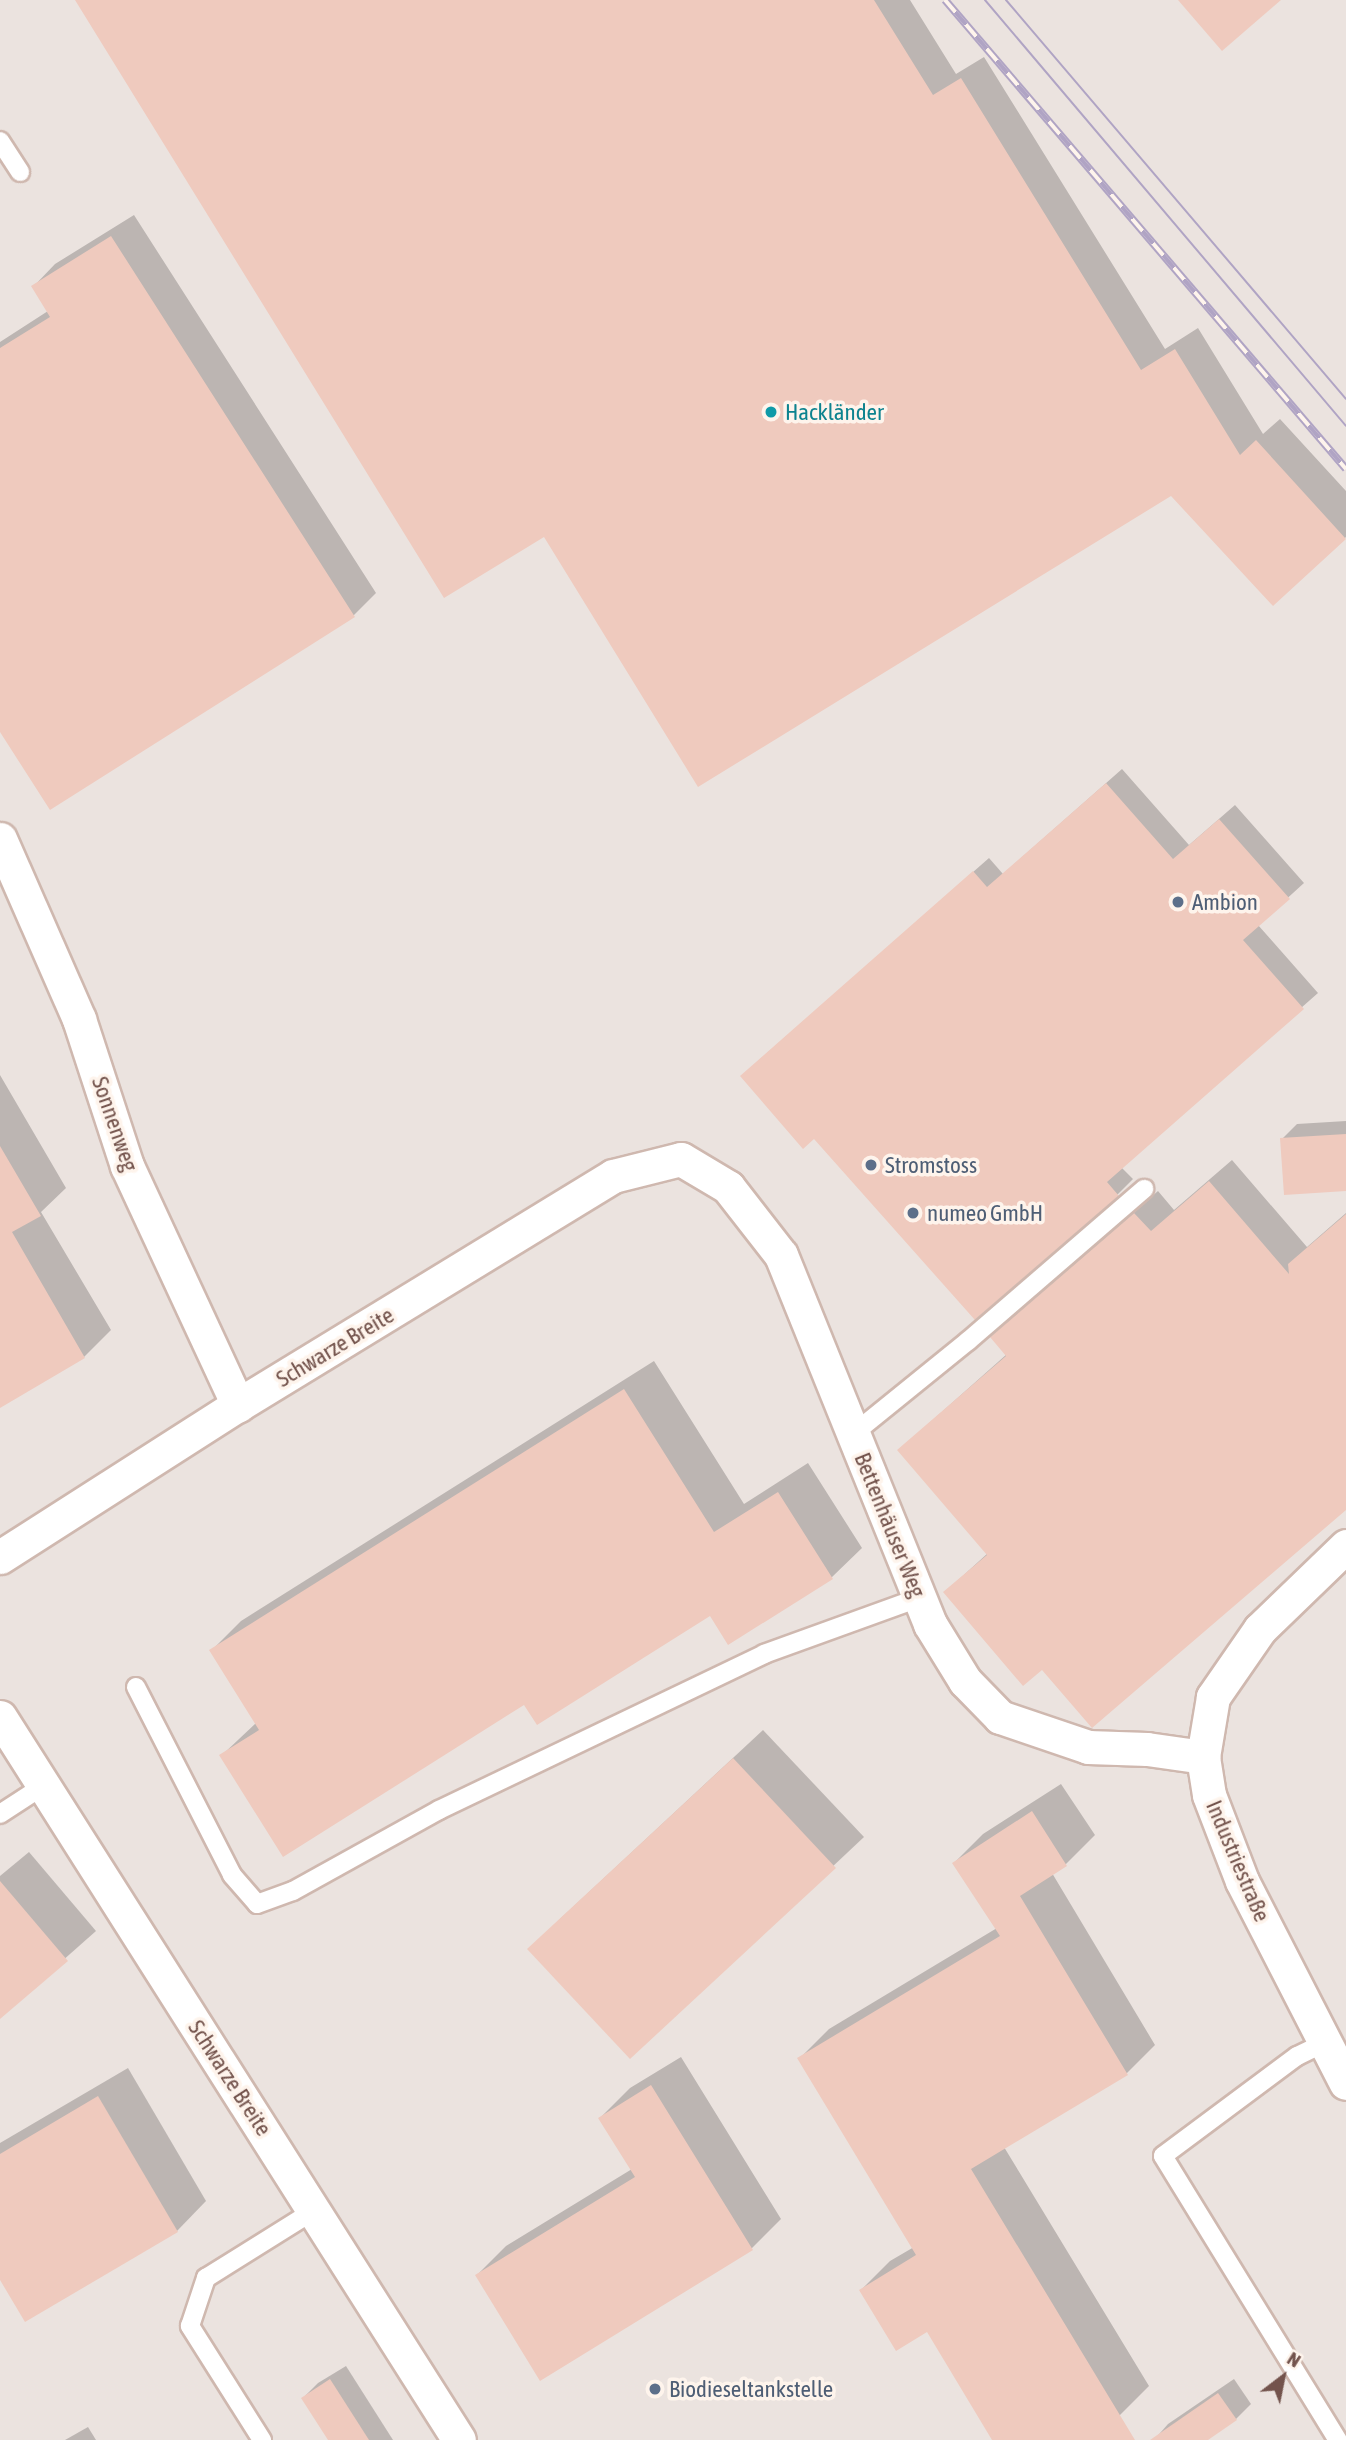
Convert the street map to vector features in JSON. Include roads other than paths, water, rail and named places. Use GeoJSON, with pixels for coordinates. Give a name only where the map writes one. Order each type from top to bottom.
{"type":"FeatureCollection","features":[{"type":"Feature","properties":{"kind":"street","name":"Sonnenweg"},"geometry":{"type":"LineString","coordinates":[[0,839],[79,1019],[127,1166],[238,1405]]}},
{"type":"Feature","properties":{"kind":"street","name":"Schwarze Breite"},"geometry":{"type":"LineString","coordinates":[[0,1557],[238,1405],[613,1176],[681,1159]]}},
{"type":"Feature","properties":{"kind":"street","name":"Bettenhäuser Weg"},"geometry":{"type":"LineString","coordinates":[[681,1159],[728,1187],[781,1255],[919,1598],[930,1623],[965,1681],[1000,1717],[1088,1747],[1147,1749],[1203,1757]]}},
{"type":"Feature","properties":{"kind":"street","name":"Industriestraße"},"geometry":{"type":"LineString","coordinates":[[1346,1546],[1260,1629],[1213,1697],[1203,1757],[1209,1796],[1242,1881],[1346,2084]]}},
{"type":"Feature","properties":{"kind":"street","name":"Schwarze Breite"},"geometry":{"type":"LineString","coordinates":[[0,1717],[459,2440]]}},
{"type":"Feature","properties":{"kind":"lane"},"geometry":{"type":"LineString","coordinates":[[0,141],[20,172]]}},
{"type":"Feature","properties":{"kind":"lane"},"geometry":{"type":"LineString","coordinates":[[852,1434],[968,1341],[1144,1189]]}},
{"type":"Feature","properties":{"kind":"lane"},"geometry":{"type":"LineString","coordinates":[[136,1687],[232,1875],[257,1904],[293,1891],[439,1810],[764,1654],[919,1598]]}},
{"type":"Feature","properties":{"kind":"lane"},"geometry":{"type":"LineString","coordinates":[[0,1814],[43,1786]]}},
{"type":"Feature","properties":{"kind":"lane"},"geometry":{"type":"LineString","coordinates":[[1324,2043],[1297,2056],[1163,2156],[1195,2213],[1338,2440]]}},
{"type":"Feature","properties":{"kind":"lane"},"geometry":{"type":"LineString","coordinates":[[261,2440],[190,2326],[205,2278],[315,2210]]}},
{"type":"Feature","properties":{"kind":"tram line"},"geometry":{"type":"LineString","coordinates":[[985,0],[1346,426]]}},
{"type":"Feature","properties":{"kind":"tram line"},"geometry":{"type":"LineString","coordinates":[[1006,0],[1346,399]]}},
{"type":"Feature","properties":{"kind":"railway"},"geometry":{"type":"LineString","coordinates":[[945,0],[1346,469]]}},
{"type":"Feature","properties":{"kind":"place","name":"Hackländer"},"geometry":{"type":"Point","coordinates":[771,412]}},
{"type":"Feature","properties":{"kind":"place","name":"Ambion"},"geometry":{"type":"Point","coordinates":[1178,902]}},
{"type":"Feature","properties":{"kind":"place","name":"Stromstoss"},"geometry":{"type":"Point","coordinates":[871,1165]}},
{"type":"Feature","properties":{"kind":"place","name":"numeo GmbH"},"geometry":{"type":"Point","coordinates":[913,1213]}},
{"type":"Feature","properties":{"kind":"place","name":"Biodieseltankstelle"},"geometry":{"type":"Point","coordinates":[655,2389]}}]}
